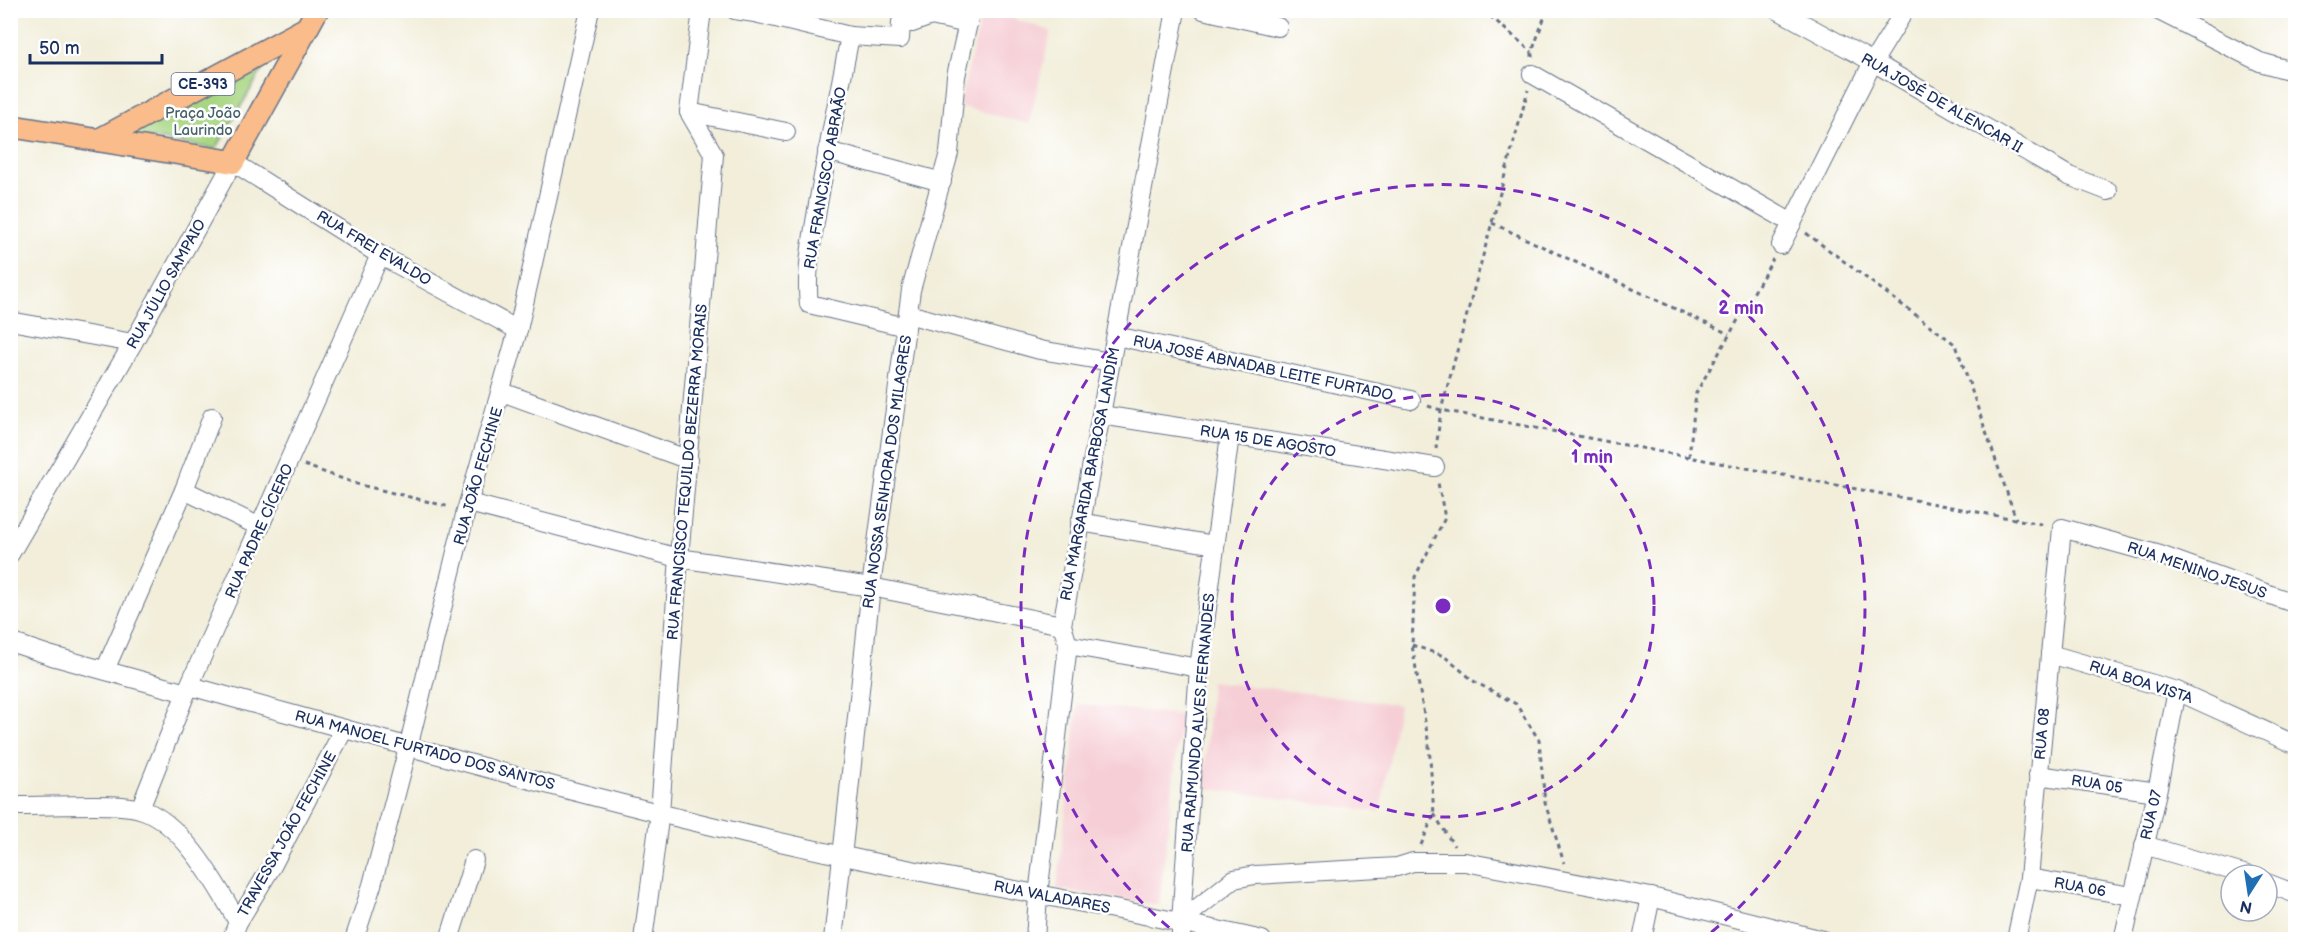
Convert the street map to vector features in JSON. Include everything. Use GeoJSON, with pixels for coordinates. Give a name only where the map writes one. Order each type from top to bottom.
{"type":"FeatureCollection","features":[{"type":"Feature","properties":{"kind":"main road","name":"CE-393"},"geometry":{"type":"LineString","coordinates":[[99,140],[312,20]]}},
{"type":"Feature","properties":{"kind":"main road","name":"RUA JÚLIO SAMPAIO"},"geometry":{"type":"LineString","coordinates":[[233,162],[312,20]]}},
{"type":"Feature","properties":{"kind":"main road"},"geometry":{"type":"LineString","coordinates":[[10,126],[233,162]]}},
{"type":"Feature","properties":{"kind":"street","name":"RUA JOÃO FECHINE"},"geometry":{"type":"LineString","coordinates":[[354,939],[372,885],[468,507],[518,330],[590,10]]}},
{"type":"Feature","properties":{"kind":"street"},"geometry":{"type":"LineString","coordinates":[[702,10],[689,112],[786,132]]}},
{"type":"Feature","properties":{"kind":"street"},"geometry":{"type":"LineString","coordinates":[[735,10],[755,12],[850,36],[900,39],[901,22],[912,23],[931,16],[969,17]]}},
{"type":"Feature","properties":{"kind":"street"},"geometry":{"type":"LineString","coordinates":[[1203,10],[1278,27]]}},
{"type":"Feature","properties":{"kind":"street","name":"RUA JOSÉ DE ALENCAR II"},"geometry":{"type":"LineString","coordinates":[[1778,10],[1873,62],[2068,176],[2108,191]]}},
{"type":"Feature","properties":{"kind":"street"},"geometry":{"type":"LineString","coordinates":[[1781,245],[1873,62],[1905,10]]}},
{"type":"Feature","properties":{"kind":"street"},"geometry":{"type":"LineString","coordinates":[[2157,10],[2260,62],[2295,72]]}},
{"type":"Feature","properties":{"kind":"street","name":"RUA MARGARIDA BARBOSA LANDIM"},"geometry":{"type":"LineString","coordinates":[[1035,939],[1038,895],[1068,645],[1062,625],[1112,362],[1174,11]]}},
{"type":"Feature","properties":{"kind":"street","name":"RUA NOSSA SENHORA DOS MILAGRES"},"geometry":{"type":"LineString","coordinates":[[833,939],[871,587],[911,290],[949,153],[956,76],[969,17]]}},
{"type":"Feature","properties":{"kind":"street","name":"RUA FRANCISCO ABRAÃO"},"geometry":{"type":"LineString","coordinates":[[850,36],[811,246],[807,290],[809,304],[825,309],[907,321]]}},
{"type":"Feature","properties":{"kind":"street"},"geometry":{"type":"LineString","coordinates":[[1532,74],[1792,223]]}},
{"type":"Feature","properties":{"kind":"street","name":"RUA FRANCISCO TEQUILDO BEZERRA MORAIS"},"geometry":{"type":"LineString","coordinates":[[643,939],[660,812],[679,558],[714,155],[689,112]]}},
{"type":"Feature","properties":{"kind":"street"},"geometry":{"type":"LineString","coordinates":[[827,151],[942,182]]}},
{"type":"Feature","properties":{"kind":"street","name":"RUA FREI EVALDO"},"geometry":{"type":"LineString","coordinates":[[233,162],[380,255],[518,330]]}},
{"type":"Feature","properties":{"kind":"street","name":"RUA JÚLIO SAMPAIO"},"geometry":{"type":"LineString","coordinates":[[10,554],[133,343],[233,162]]}},
{"type":"Feature","properties":{"kind":"street","name":"RUA PADRE CÍCERO"},"geometry":{"type":"LineString","coordinates":[[140,809],[188,689],[380,255]]}},
{"type":"Feature","properties":{"kind":"street"},"geometry":{"type":"LineString","coordinates":[[10,321],[133,343]]}},
{"type":"Feature","properties":{"kind":"street"},"geometry":{"type":"LineString","coordinates":[[907,321],[1040,350],[1112,362]]}},
{"type":"Feature","properties":{"kind":"street","name":"RUA JOSÉ ABNADAB LEITE FURTADO"},"geometry":{"type":"LineString","coordinates":[[1116,336],[1411,400]]}},
{"type":"Feature","properties":{"kind":"street"},"geometry":{"type":"LineString","coordinates":[[502,392],[688,460]]}},
{"type":"Feature","properties":{"kind":"street","name":"RUA 15 DE AGOSTO"},"geometry":{"type":"LineString","coordinates":[[1101,415],[1435,467]]}},
{"type":"Feature","properties":{"kind":"street"},"geometry":{"type":"LineString","coordinates":[[105,670],[184,490],[212,417]]}},
{"type":"Feature","properties":{"kind":"street","name":"RUA RAIMUNDO ALVES FERNANDES"},"geometry":{"type":"LineString","coordinates":[[1181,930],[1200,668],[1230,435]]}},
{"type":"Feature","properties":{"kind":"street"},"geometry":{"type":"LineString","coordinates":[[184,490],[260,527]]}},
{"type":"Feature","properties":{"kind":"street"},"geometry":{"type":"LineString","coordinates":[[468,507],[679,558],[871,587],[1062,625]]}},
{"type":"Feature","properties":{"kind":"street"},"geometry":{"type":"LineString","coordinates":[[1080,522],[1215,545]]}},
{"type":"Feature","properties":{"kind":"street","name":"RUA MENINO JESUS"},"geometry":{"type":"LineString","coordinates":[[2062,528],[2160,555],[2295,604]]}},
{"type":"Feature","properties":{"kind":"street","name":"RUA 08"},"geometry":{"type":"LineString","coordinates":[[2016,939],[2029,878],[2062,528]]}},
{"type":"Feature","properties":{"kind":"street","name":"RUA MANOEL FURTADO DOS SANTOS"},"geometry":{"type":"LineString","coordinates":[[10,642],[105,670],[344,729],[408,748],[660,812],[842,855]]}},
{"type":"Feature","properties":{"kind":"street"},"geometry":{"type":"LineString","coordinates":[[1068,645],[1200,668]]}},
{"type":"Feature","properties":{"kind":"street","name":"RUA BOA VISTA"},"geometry":{"type":"LineString","coordinates":[[2050,654],[2177,691],[2295,745]]}},
{"type":"Feature","properties":{"kind":"street","name":"RUA 07"},"geometry":{"type":"LineString","coordinates":[[2123,939],[2157,792],[2177,691]]}},
{"type":"Feature","properties":{"kind":"street","name":"TRAVESSA JOÃO FECHINE"},"geometry":{"type":"LineString","coordinates":[[231,939],[238,922],[272,866],[344,729]]}},
{"type":"Feature","properties":{"kind":"street","name":"RUA 05"},"geometry":{"type":"LineString","coordinates":[[2038,775],[2157,792]]}},
{"type":"Feature","properties":{"kind":"street"},"geometry":{"type":"LineString","coordinates":[[10,806],[111,805],[140,809],[162,821],[191,848],[210,874],[238,922]]}},
{"type":"Feature","properties":{"kind":"street"},"geometry":{"type":"LineString","coordinates":[[2144,845],[2219,867]]}},
{"type":"Feature","properties":{"kind":"street","name":"RUA VALADARES"},"geometry":{"type":"LineString","coordinates":[[842,855],[1038,895],[1181,930],[1262,939]]}},
{"type":"Feature","properties":{"kind":"street"},"geometry":{"type":"LineString","coordinates":[[449,939],[474,860]]}},
{"type":"Feature","properties":{"kind":"street"},"geometry":{"type":"LineString","coordinates":[[1181,930],[1234,879],[1255,875],[1397,867],[1413,862],[1465,862],[1651,897],[1823,939]]}},
{"type":"Feature","properties":{"kind":"street","name":"RUA 06"},"geometry":{"type":"LineString","coordinates":[[2029,878],[2132,897]]}},
{"type":"Feature","properties":{"kind":"street"},"geometry":{"type":"LineString","coordinates":[[2279,888],[2295,894]]}},
{"type":"Feature","properties":{"kind":"street"},"geometry":{"type":"LineString","coordinates":[[1642,939],[1651,897]]}},
{"type":"Feature","properties":{"kind":"path"},"geometry":{"type":"LineString","coordinates":[[1483,10],[1532,52]]}},
{"type":"Feature","properties":{"kind":"path"},"geometry":{"type":"LineString","coordinates":[[1413,862],[1434,814],[1429,745],[1412,645],[1414,577],[1445,518],[1435,467],[1441,410],[1532,74],[1532,52],[1547,10]]}},
{"type":"Feature","properties":{"kind":"path"},"geometry":{"type":"LineString","coordinates":[[1491,223],[1729,334]]}},
{"type":"Feature","properties":{"kind":"path"},"geometry":{"type":"LineString","coordinates":[[1792,223],[1956,345],[2017,520]]}},
{"type":"Feature","properties":{"kind":"path"},"geometry":{"type":"LineString","coordinates":[[1689,457],[1696,393],[1781,245]]}},
{"type":"Feature","properties":{"kind":"path"},"geometry":{"type":"LineString","coordinates":[[1411,400],[1441,410],[2062,528]]}},
{"type":"Feature","properties":{"kind":"path"},"geometry":{"type":"LineString","coordinates":[[291,460],[357,484],[468,507]]}},
{"type":"Feature","properties":{"kind":"path"},"geometry":{"type":"LineString","coordinates":[[1412,645],[1444,656],[1475,682],[1516,704],[1539,740],[1545,803],[1570,882]]}},
{"type":"Feature","properties":{"kind":"path"},"geometry":{"type":"LineString","coordinates":[[1434,814],[1465,862]]}},
{"type":"Feature","properties":{"kind":"shaded area"},"geometry":{"type":"Polygon","coordinates":[[[983,11],[991,11],[1051,31],[1029,124],[959,106],[983,11]]]}},
{"type":"Feature","properties":{"kind":"shaded area"},"geometry":{"type":"Polygon","coordinates":[[[1211,681],[1399,705],[1380,812],[1204,788],[1211,681]]]}},
{"type":"Feature","properties":{"kind":"shaded area"},"geometry":{"type":"Polygon","coordinates":[[[1078,704],[1181,715],[1159,905],[1057,889],[1078,704]]]}},
{"type":"Feature","properties":{"kind":"green space","name":"Praça João Laurindo"},"geometry":{"type":"Polygon","coordinates":[[[270,56],[216,149],[128,134],[270,56]]]}}]}
